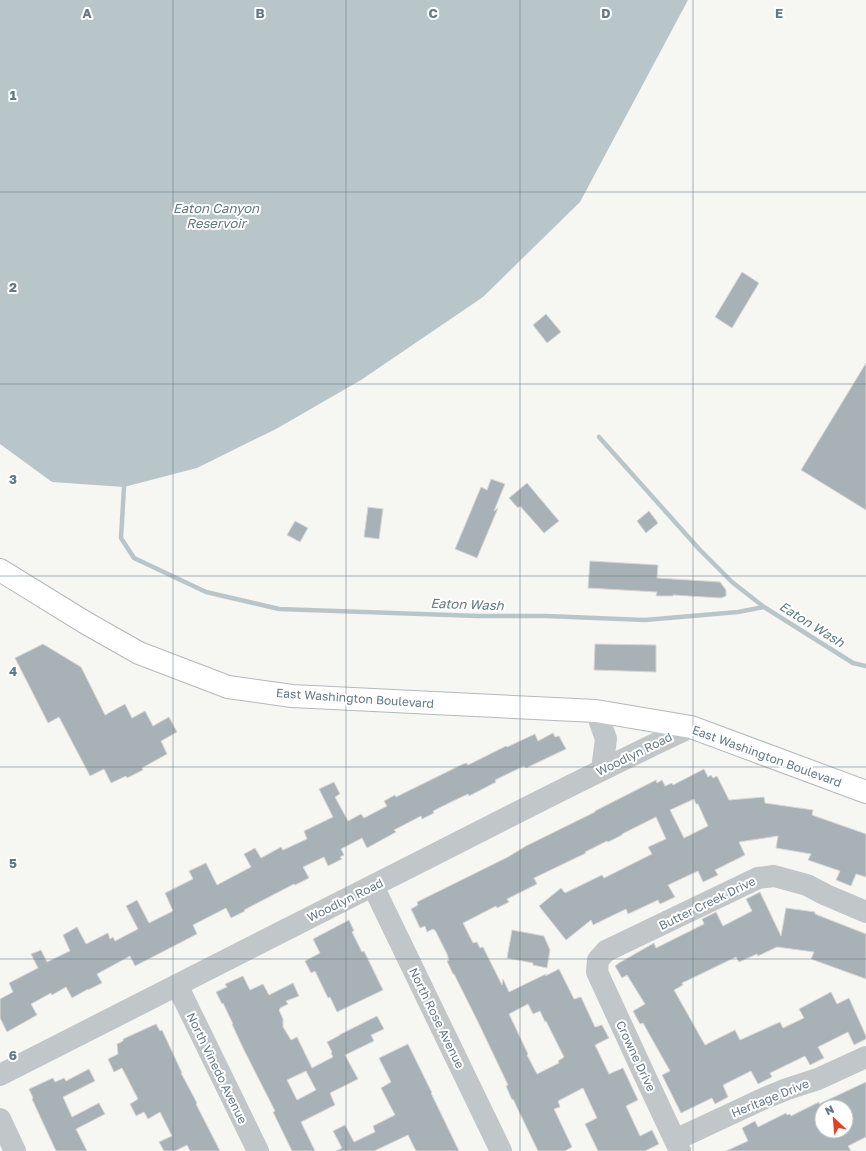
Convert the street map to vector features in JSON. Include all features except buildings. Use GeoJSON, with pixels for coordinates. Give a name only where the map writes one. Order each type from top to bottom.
{"type":"FeatureCollection","features":[{"type":"Feature","properties":{"kind":"main road","name":"East Washington Boulevard"},"geometry":{"type":"LineString","coordinates":[[0,570],[139,654],[228,687],[292,696],[596,712],[691,727],[866,792]]}},
{"type":"Feature","properties":{"kind":"street"},"geometry":{"type":"LineString","coordinates":[[596,712],[606,739],[602,769]]}},
{"type":"Feature","properties":{"kind":"street","name":"Woodlyn Road"},"geometry":{"type":"LineString","coordinates":[[0,1075],[602,769],[691,727]]}},
{"type":"Feature","properties":{"kind":"street","name":"Butter Creek Drive"},"geometry":{"type":"LineString","coordinates":[[598,960],[606,951],[758,878],[774,876],[807,885],[866,912]]}},
{"type":"Feature","properties":{"kind":"street","name":"North Rose Avenue"},"geometry":{"type":"LineString","coordinates":[[373,886],[501,1151]]}},
{"type":"Feature","properties":{"kind":"street","name":"Crowne Drive"},"geometry":{"type":"LineString","coordinates":[[598,960],[597,972],[678,1145]]}},
{"type":"Feature","properties":{"kind":"street","name":"North Vinedo Avenue"},"geometry":{"type":"LineString","coordinates":[[177,985],[258,1151]]}},
{"type":"Feature","properties":{"kind":"street","name":"Heritage Drive"},"geometry":{"type":"LineString","coordinates":[[678,1145],[773,1095],[818,1079],[866,1058]]}},
{"type":"Feature","properties":{"kind":"street"},"geometry":{"type":"LineString","coordinates":[[0,1119],[15,1151]]}},
{"type":"Feature","properties":{"kind":"water","name":"Eaton Canyon Reservoir"},"geometry":{"type":"Polygon","coordinates":[[[0,0],[688,0],[580,202],[483,297],[361,380],[276,429],[197,468],[124,487],[52,482],[0,444],[0,0]]]}},
{"type":"Feature","properties":{"kind":"waterway"},"geometry":{"type":"LineString","coordinates":[[599,437],[700,550],[732,582],[764,607]]}},
{"type":"Feature","properties":{"kind":"waterway","name":"Eaton Wash"},"geometry":{"type":"LineString","coordinates":[[124,487],[121,538],[134,558],[206,592],[279,609],[478,616],[546,616],[645,620],[738,612],[764,607],[853,663],[866,666]]}}]}
